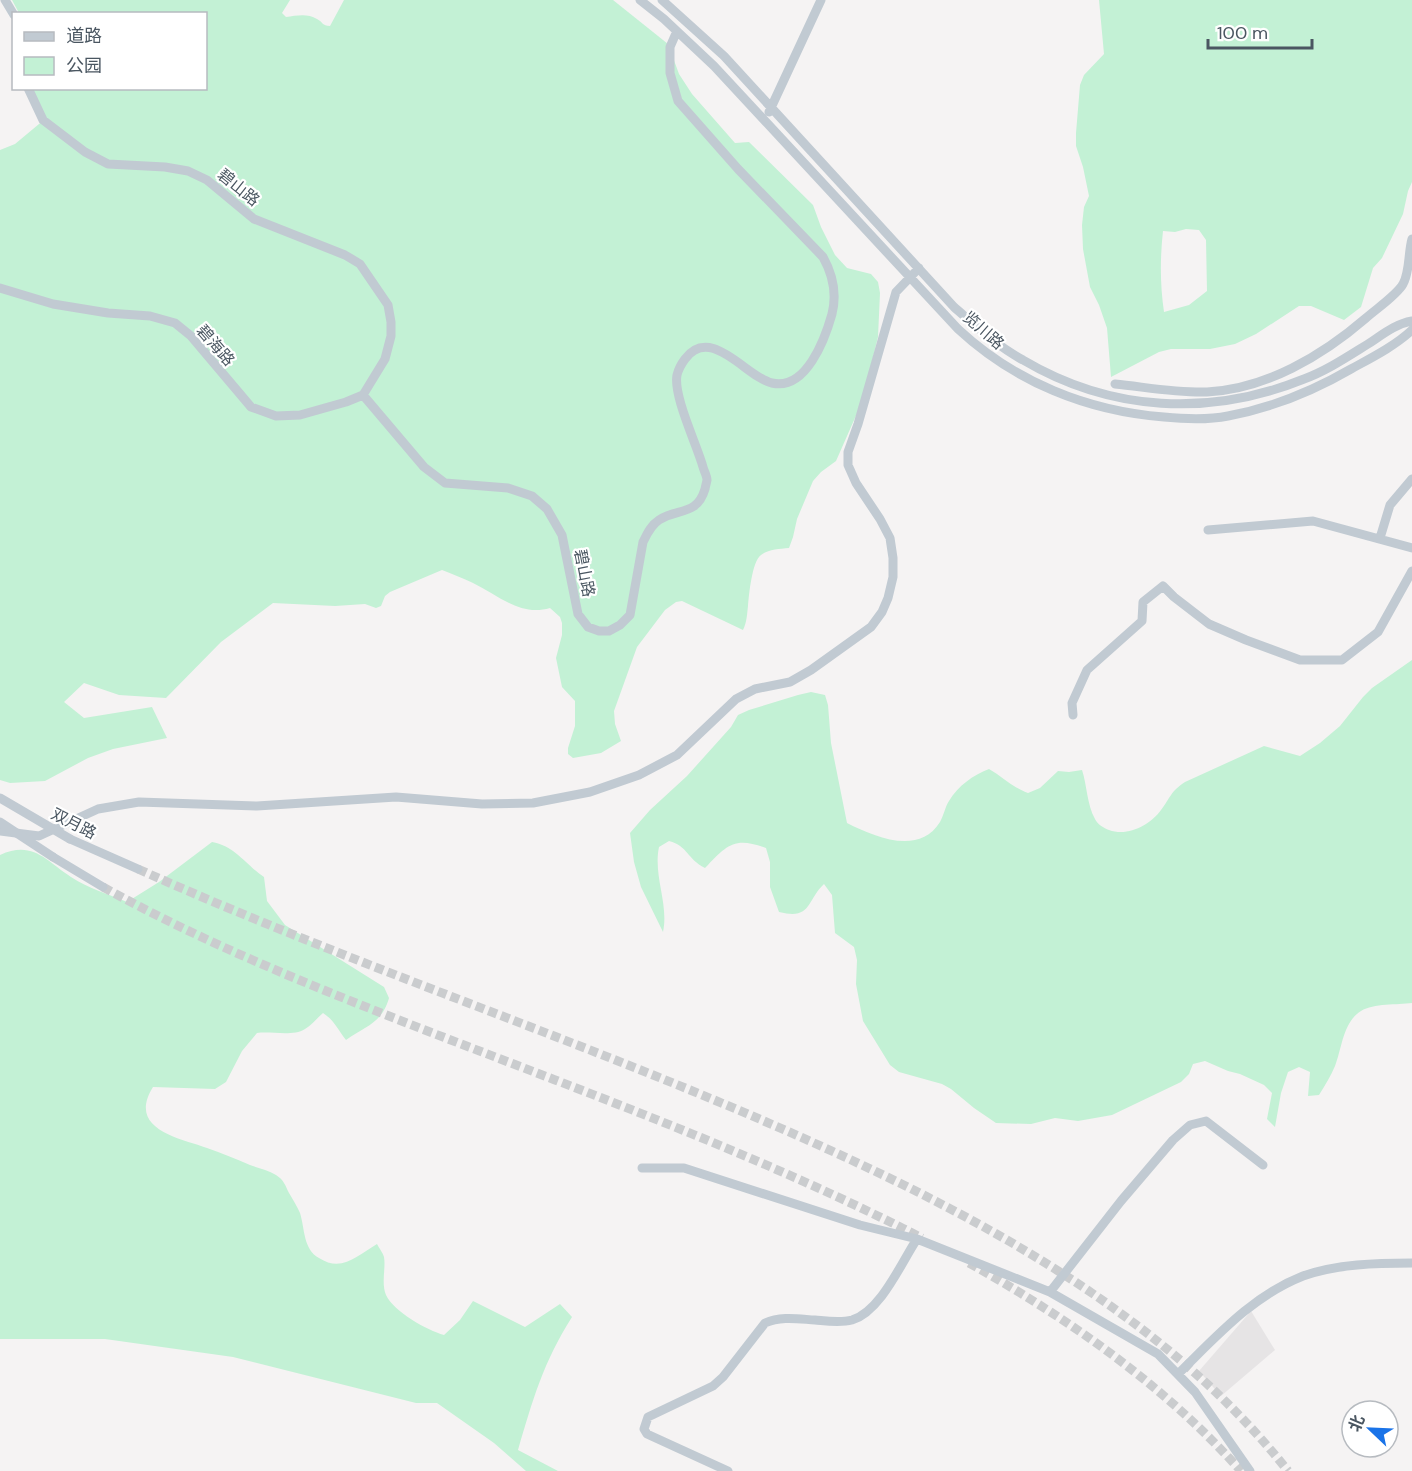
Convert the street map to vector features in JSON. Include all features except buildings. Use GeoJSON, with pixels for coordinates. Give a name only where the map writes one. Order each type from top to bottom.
{"type":"FeatureCollection","features":[{"type":"Feature","properties":{"kind":"street","name":"览川路"},"geometry":{"type":"LineString","coordinates":[[640,0],[714,66],[910,278],[979,348],[1034,382],[1105,409],[1129,414],[1180,419],[1226,416],[1280,402],[1325,384],[1372,357],[1412,330]]}},
{"type":"Feature","properties":{"kind":"street","name":"览川路"},"geometry":{"type":"LineString","coordinates":[[662,0],[724,56],[954,307],[995,342],[1022,360],[1080,387],[1134,401],[1169,404],[1234,401],[1305,379],[1343,359],[1391,329],[1412,321]]}},
{"type":"Feature","properties":{"kind":"street"},"geometry":{"type":"LineString","coordinates":[[763,119],[772,109],[821,0]]}},
{"type":"Feature","properties":{"kind":"street","name":"碧山路"},"geometry":{"type":"LineString","coordinates":[[29,90],[43,120],[85,152],[108,164],[165,167],[188,171],[207,180],[254,219],[345,255],[360,264],[388,305],[391,322],[391,336],[385,358],[363,395],[424,467],[445,483],[508,488],[532,496],[547,509],[562,535],[578,614],[588,627],[599,631],[609,631],[620,625],[630,615],[643,542],[648,531],[658,520],[693,508],[702,498],[707,480],[678,393],[677,375],[686,357],[699,349],[713,348],[728,355],[757,376],[772,383],[784,383],[809,368],[832,312],[834,290],[831,271],[823,257],[738,169],[678,101],[670,73],[670,47],[676,31]]}},
{"type":"Feature","properties":{"kind":"street"},"geometry":{"type":"LineString","coordinates":[[1115,384],[1173,390],[1214,391],[1254,383],[1285,372],[1346,335],[1400,289],[1406,278],[1412,239]]}},
{"type":"Feature","properties":{"kind":"street"},"geometry":{"type":"LineString","coordinates":[[0,831],[39,836],[98,809],[139,802],[257,806],[396,797],[482,804],[533,803],[590,792],[639,775],[677,754],[736,699],[755,689],[790,682],[812,670],[871,627],[882,612],[893,577],[890,538],[856,483],[848,465],[848,452],[896,292],[919,268]]}},
{"type":"Feature","properties":{"kind":"street","name":"碧海路"},"geometry":{"type":"LineString","coordinates":[[0,288],[53,304],[108,313],[150,316],[175,323],[191,336],[251,407],[276,416],[300,415],[363,395]]}},
{"type":"Feature","properties":{"kind":"street"},"geometry":{"type":"LineString","coordinates":[[1105,409],[1109,396]]}},
{"type":"Feature","properties":{"kind":"street"},"geometry":{"type":"LineString","coordinates":[[1380,538],[1390,506],[1412,479]]}},
{"type":"Feature","properties":{"kind":"street"},"geometry":{"type":"LineString","coordinates":[[1208,530],[1312,521],[1412,548]]}},
{"type":"Feature","properties":{"kind":"street"},"geometry":{"type":"LineString","coordinates":[[1073,715],[1072,703],[1087,670],[1142,621],[1143,602],[1163,586],[1209,624],[1246,640],[1300,660],[1342,660],[1378,632],[1412,571]]}},
{"type":"Feature","properties":{"kind":"street","name":"双月路"},"geometry":{"type":"LineString","coordinates":[[0,798],[70,839],[138,870]]}},
{"type":"Feature","properties":{"kind":"street"},"geometry":{"type":"LineString","coordinates":[[0,822],[104,887]]}},
{"type":"Feature","properties":{"kind":"street"},"geometry":{"type":"LineString","coordinates":[[1050,1292],[1120,1201],[1173,1140],[1190,1125],[1206,1121],[1263,1165]]}},
{"type":"Feature","properties":{"kind":"street"},"geometry":{"type":"LineString","coordinates":[[642,1168],[684,1168],[860,1225],[917,1239],[1050,1292],[1158,1354],[1195,1392],[1250,1471]]}},
{"type":"Feature","properties":{"kind":"street"},"geometry":{"type":"LineString","coordinates":[[728,1471],[647,1434],[644,1429],[648,1417],[713,1386],[728,1371],[765,1323],[776,1318],[841,1322],[854,1320],[877,1304],[917,1239]]}},
{"type":"Feature","properties":{"kind":"street"},"geometry":{"type":"LineString","coordinates":[[1178,1374],[1237,1316],[1268,1293],[1295,1280],[1344,1267],[1412,1263]]}},
{"type":"Feature","properties":{"kind":"shaded area"},"geometry":{"type":"Polygon","coordinates":[[[1251,1311],[1275,1350],[1221,1396],[1199,1371],[1251,1311]]]}},
{"type":"Feature","properties":{"kind":"green space"},"geometry":{"type":"Polygon","coordinates":[[[12,0],[290,0],[282,13],[286,17],[309,16],[330,26],[344,0],[613,0],[668,44],[679,74],[692,94],[735,143],[749,142],[813,205],[835,255],[847,268],[871,274],[878,282],[880,293],[878,337],[862,402],[836,461],[813,481],[797,519],[789,548],[767,552],[758,558],[751,579],[747,618],[743,630],[682,601],[676,602],[665,610],[637,647],[614,711],[615,724],[621,741],[601,753],[573,758],[568,754],[568,748],[575,726],[575,701],[562,687],[556,658],[562,635],[562,623],[560,617],[550,608],[529,610],[519,607],[442,570],[390,592],[385,596],[381,606],[376,608],[365,604],[335,606],[273,603],[221,642],[166,698],[119,695],[84,683],[64,702],[84,718],[152,707],[167,738],[113,749],[88,758],[45,781],[10,783],[0,780],[0,150],[15,144],[45,119],[30,90],[207,90],[207,12],[18,12],[12,0]]]}},
{"type":"Feature","properties":{"kind":"green space"},"geometry":{"type":"Polygon","coordinates":[[[1099,0],[1412,0],[1412,182],[1403,214],[1382,258],[1373,268],[1361,307],[1344,320],[1311,306],[1299,306],[1256,334],[1235,344],[1210,349],[1171,349],[1159,352],[1111,377],[1107,328],[1090,287],[1083,249],[1084,207],[1089,196],[1076,146],[1080,85],[1084,75],[1104,54],[1099,0]],[[1199,230],[1163,231],[1161,272],[1164,312],[1189,305],[1207,291],[1206,240],[1199,230]]]}},
{"type":"Feature","properties":{"kind":"green space"},"geometry":{"type":"Polygon","coordinates":[[[1412,660],[1412,1003],[1366,1008],[1355,1016],[1347,1028],[1333,1070],[1319,1095],[1308,1096],[1310,1072],[1299,1067],[1288,1072],[1281,1093],[1275,1127],[1267,1119],[1272,1093],[1264,1085],[1205,1061],[1193,1064],[1189,1074],[1181,1082],[1112,1115],[1078,1121],[1055,1118],[1031,1124],[996,1123],[942,1084],[899,1072],[890,1065],[863,1021],[856,984],[857,960],[854,947],[835,933],[832,895],[824,884],[803,911],[790,914],[779,912],[770,887],[770,862],[766,848],[755,844],[738,843],[719,853],[705,868],[694,861],[680,846],[669,841],[659,847],[658,858],[664,911],[663,932],[641,887],[634,862],[630,833],[650,810],[687,776],[731,727],[738,715],[798,695],[811,692],[825,695],[831,743],[847,823],[870,834],[896,840],[909,841],[921,838],[931,832],[940,822],[948,803],[961,786],[977,774],[989,769],[1028,793],[1040,788],[1058,771],[1082,770],[1090,808],[1096,821],[1109,830],[1124,832],[1145,825],[1161,810],[1173,792],[1185,782],[1264,746],[1300,756],[1340,726],[1372,688],[1412,660]]]}},
{"type":"Feature","properties":{"kind":"green space"},"geometry":{"type":"Polygon","coordinates":[[[212,842],[234,851],[264,877],[267,901],[285,925],[384,987],[389,998],[378,1019],[346,1040],[323,1013],[310,1026],[300,1031],[257,1033],[242,1051],[226,1082],[215,1089],[153,1087],[147,1101],[146,1113],[151,1122],[170,1135],[279,1177],[300,1213],[307,1244],[319,1258],[335,1264],[342,1263],[377,1244],[384,1257],[386,1295],[403,1314],[429,1329],[444,1335],[460,1320],[473,1301],[525,1327],[560,1304],[572,1317],[546,1366],[518,1450],[558,1471],[526,1471],[494,1443],[437,1403],[416,1403],[233,1357],[105,1339],[0,1339],[0,855],[12,851],[30,851],[91,888],[127,902],[159,882],[212,842]]]}},
{"type":"Feature","properties":{"kind":"tunnel"},"geometry":{"type":"LineString","coordinates":[[138,869],[367,964],[674,1083],[750,1115],[897,1182],[970,1220],[1042,1261],[1110,1306],[1175,1356],[1235,1411],[1288,1471]]}},
{"type":"Feature","properties":{"kind":"tunnel"},"geometry":{"type":"LineString","coordinates":[[103,887],[183,928],[264,965],[741,1154],[922,1238]]}},
{"type":"Feature","properties":{"kind":"tunnel"},"geometry":{"type":"LineString","coordinates":[[969,1263],[1043,1307],[1114,1356],[1180,1410],[1241,1471]]}}]}
